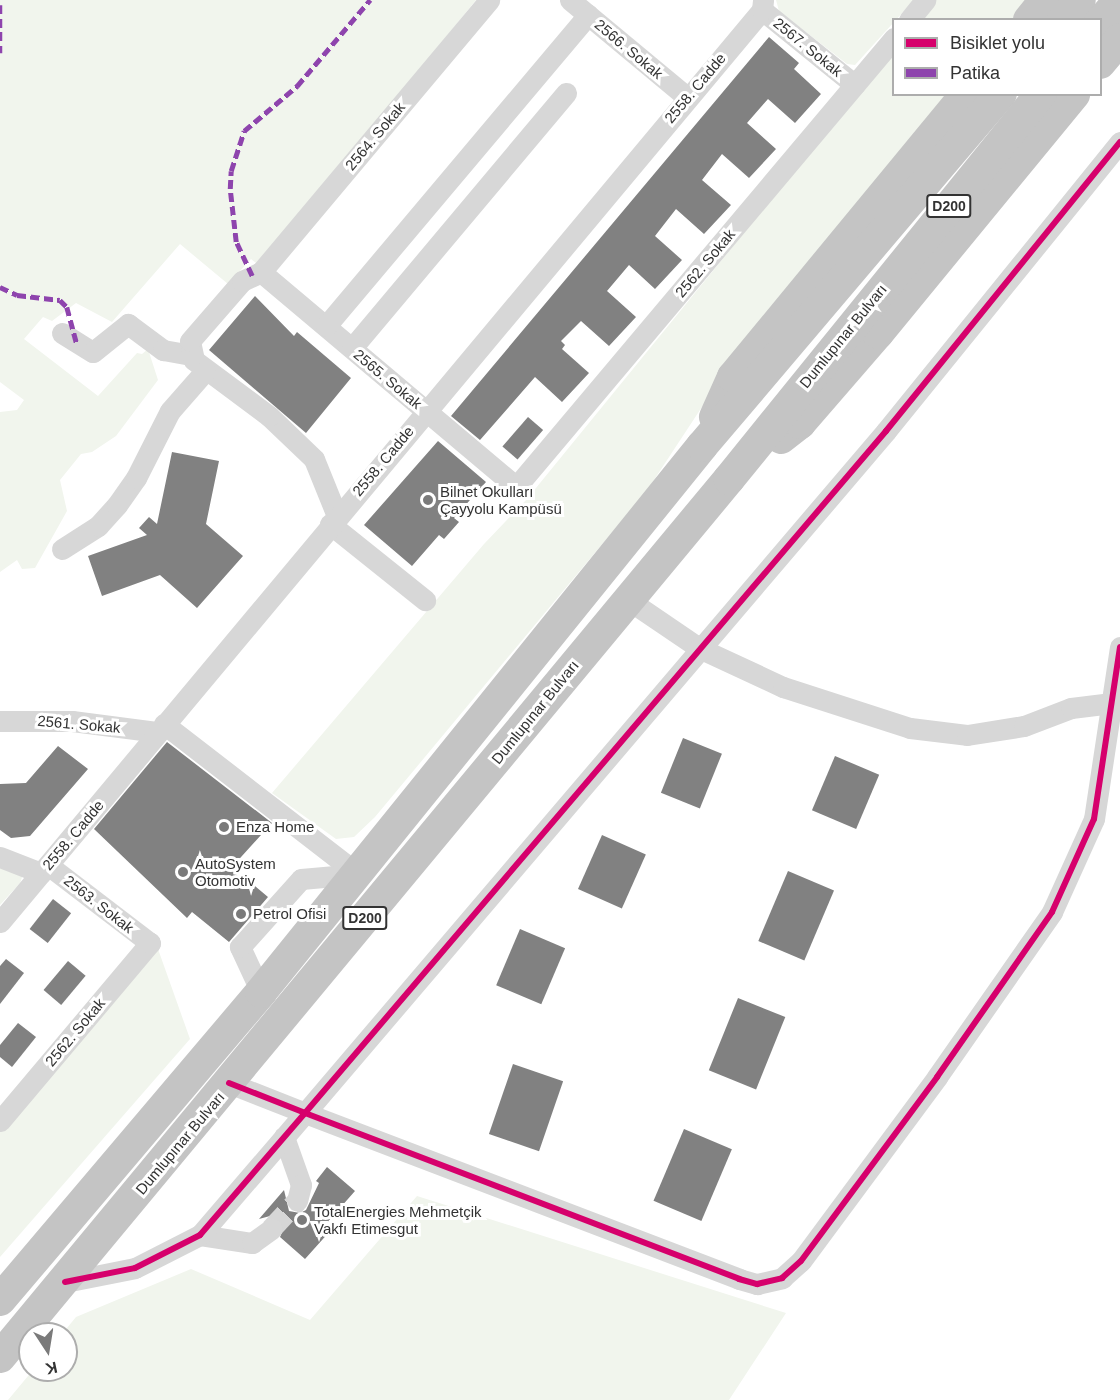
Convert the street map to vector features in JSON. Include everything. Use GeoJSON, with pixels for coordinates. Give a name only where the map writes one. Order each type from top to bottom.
{"type":"FeatureCollection","features":[{"type":"Feature","properties":{"kind":"highway"},"geometry":{"type":"LineString","coordinates":[[1031,18],[1045,0]]}},
{"type":"Feature","properties":{"kind":"highway"},"geometry":{"type":"LineString","coordinates":[[1065,18],[1080,0]]}},
{"type":"Feature","properties":{"kind":"highway"},"geometry":{"type":"LineString","coordinates":[[1102,22],[1119,0]]}},
{"type":"Feature","properties":{"kind":"highway"},"geometry":{"type":"LineString","coordinates":[[1102,62],[1120,39]]}},
{"type":"Feature","properties":{"kind":"highway"},"geometry":{"type":"LineString","coordinates":[[702,446],[733,377],[964,96]]}},
{"type":"Feature","properties":{"kind":"highway","name":"D200"},"geometry":{"type":"LineString","coordinates":[[0,1300],[358,874],[702,446],[836,292],[999,96]]}},
{"type":"Feature","properties":{"kind":"highway","name":"Dumlupınar Bulvarı"},"geometry":{"type":"LineString","coordinates":[[30,1322],[627,599],[729,479],[857,318],[1039,96]]}},
{"type":"Feature","properties":{"kind":"highway"},"geometry":{"type":"LineString","coordinates":[[729,479],[800,423],[1072,96]]}},
{"type":"Feature","properties":{"kind":"highway","name":"Dumlupınar Bulvarı"},"geometry":{"type":"LineString","coordinates":[[0,1357],[18,1336]]}},
{"type":"Feature","properties":{"kind":"highway","name":"Dumlupınar Bulvarı"},"geometry":{"type":"LineString","coordinates":[[0,1383],[18,1362]]}},
{"type":"Feature","properties":{"kind":"street","name":"2564. Sokak"},"geometry":{"type":"LineString","coordinates":[[191,355],[190,341],[242,281],[261,272],[489,0]]}},
{"type":"Feature","properties":{"kind":"street","name":"2566. Sokak"},"geometry":{"type":"LineString","coordinates":[[570,0],[687,97]]}},
{"type":"Feature","properties":{"kind":"street"},"geometry":{"type":"LineString","coordinates":[[911,18],[925,0]]}},
{"type":"Feature","properties":{"kind":"street","name":"2567. Sokak"},"geometry":{"type":"LineString","coordinates":[[762,5],[855,85]]}},
{"type":"Feature","properties":{"kind":"street","name":"2558. Cadde"},"geometry":{"type":"LineString","coordinates":[[0,922],[762,5]]}},
{"type":"Feature","properties":{"kind":"street"},"geometry":{"type":"LineString","coordinates":[[326,326],[588,15]]}},
{"type":"Feature","properties":{"kind":"street","name":"2562. Sokak"},"geometry":{"type":"LineString","coordinates":[[516,487],[892,40]]}},
{"type":"Feature","properties":{"kind":"street"},"geometry":{"type":"LineString","coordinates":[[352,348],[566,93]]}},
{"type":"Feature","properties":{"kind":"street"},"geometry":{"type":"LineString","coordinates":[[65,1282],[135,1268],[200,1234],[886,431],[1120,142]]}},
{"type":"Feature","properties":{"kind":"street","name":"2565. Sokak"},"geometry":{"type":"LineString","coordinates":[[261,272],[516,487]]}},
{"type":"Feature","properties":{"kind":"street"},"geometry":{"type":"LineString","coordinates":[[62,333],[93,352],[128,324],[164,350],[191,355],[205,371],[269,416],[305,449],[319,467],[333,520],[425,600]]}},
{"type":"Feature","properties":{"kind":"street"},"geometry":{"type":"LineString","coordinates":[[62,549],[98,526],[117,505],[136,478],[170,411],[205,371]]}},
{"type":"Feature","properties":{"kind":"street"},"geometry":{"type":"LineString","coordinates":[[627,599],[699,648],[818,700],[928,732],[967,735],[1005,730],[1071,708],[1110,703]]}},
{"type":"Feature","properties":{"kind":"street"},"geometry":{"type":"LineString","coordinates":[[229,1083],[739,1280],[758,1284],[783,1278],[801,1261],[937,1077],[1052,912],[1094,819],[1120,647]]}},
{"type":"Feature","properties":{"kind":"street","name":"2561. Sokak"},"geometry":{"type":"LineString","coordinates":[[0,721],[72,721],[161,728]]}},
{"type":"Feature","properties":{"kind":"street"},"geometry":{"type":"LineString","coordinates":[[161,728],[358,874]]}},
{"type":"Feature","properties":{"kind":"street"},"geometry":{"type":"LineString","coordinates":[[0,857],[44,869]]}},
{"type":"Feature","properties":{"kind":"street","name":"2563. Sokak"},"geometry":{"type":"LineString","coordinates":[[44,869],[150,943]]}},
{"type":"Feature","properties":{"kind":"street"},"geometry":{"type":"LineString","coordinates":[[261,992],[240,947],[302,879],[358,874]]}},
{"type":"Feature","properties":{"kind":"street","name":"2562. Sokak"},"geometry":{"type":"LineString","coordinates":[[0,1121],[150,943]]}},
{"type":"Feature","properties":{"kind":"street"},"geometry":{"type":"LineString","coordinates":[[284,1137],[301,1185],[297,1201]]}},
{"type":"Feature","properties":{"kind":"street"},"geometry":{"type":"LineString","coordinates":[[200,1234],[252,1242],[271,1229]]}},
{"type":"Feature","properties":{"kind":"shaded area"},"geometry":{"type":"Polygon","coordinates":[[[0,0],[476,0],[260,266],[251,259],[228,284],[180,244],[112,322],[76,303],[52,321],[43,317],[24,339],[98,396],[137,353],[142,354],[148,349],[158,380],[116,436],[92,452],[81,454],[60,480],[67,511],[35,568],[22,569],[17,560],[0,572],[0,412],[17,410],[24,400],[0,382],[0,0]]]}},
{"type":"Feature","properties":{"kind":"shaded area"},"geometry":{"type":"Polygon","coordinates":[[[776,0],[914,0],[898,18],[892,18],[892,24],[855,65],[847,64],[779,11],[776,0]]]}},
{"type":"Feature","properties":{"kind":"shaded area"},"geometry":{"type":"Polygon","coordinates":[[[935,0],[1032,0],[1016,18],[921,18],[935,0]]]}},
{"type":"Feature","properties":{"kind":"shaded area"},"geometry":{"type":"Polygon","coordinates":[[[892,51],[892,96],[951,96],[721,378],[648,489],[375,817],[354,837],[336,839],[272,793],[484,544],[527,499],[892,51]]]}},
{"type":"Feature","properties":{"kind":"shaded area"},"geometry":{"type":"Polygon","coordinates":[[[0,863],[24,872],[20,883],[0,905],[0,863]]]}},
{"type":"Feature","properties":{"kind":"shaded area"},"geometry":{"type":"Polygon","coordinates":[[[158,949],[190,1039],[0,1257],[0,1132],[39,1082],[158,949]]]}},
{"type":"Feature","properties":{"kind":"shaded area"},"geometry":{"type":"Polygon","coordinates":[[[417,1196],[786,1313],[729,1400],[8,1400],[23,1382],[78,1382],[78,1322],[72,1322],[76,1317],[191,1269],[310,1320],[417,1196]]]}},
{"type":"Feature","properties":{"kind":"building"},"geometry":{"type":"Polygon","coordinates":[[[769,37],[799,63],[794,69],[821,94],[795,123],[768,99],[747,123],[776,149],[749,178],[722,154],[702,180],[731,205],[704,234],[676,209],[655,236],[682,260],[655,289],[629,265],[607,291],[636,317],[609,346],[581,321],[561,341],[565,345],[562,349],[589,373],[562,402],[535,377],[480,440],[451,416],[769,37]]]}},
{"type":"Feature","properties":{"kind":"building"},"geometry":{"type":"Polygon","coordinates":[[[255,296],[294,336],[297,332],[351,378],[306,433],[209,350],[255,296]]]}},
{"type":"Feature","properties":{"kind":"building"},"geometry":{"type":"Polygon","coordinates":[[[528,417],[543,430],[518,460],[502,446],[528,417]]]}},
{"type":"Feature","properties":{"kind":"building","name":"Bilnet Okulları Çayyolu Kampüsü"},"geometry":{"type":"Polygon","coordinates":[[[438,441],[486,482],[454,518],[459,522],[444,539],[439,535],[412,566],[364,525],[438,441]]]}},
{"type":"Feature","properties":{"kind":"building"},"geometry":{"type":"Polygon","coordinates":[[[172,452],[219,461],[206,524],[243,556],[197,608],[160,575],[102,596],[88,556],[147,535],[139,528],[149,517],[157,524],[172,452]]]}},
{"type":"Feature","properties":{"kind":"building"},"geometry":{"type":"Polygon","coordinates":[[[683,738],[722,754],[700,808],[661,793],[683,738]]]}},
{"type":"Feature","properties":{"kind":"building","name":"AutoSystem Otomotiv"},"geometry":{"type":"Polygon","coordinates":[[[167,742],[272,823],[232,867],[268,897],[229,942],[192,912],[187,918],[94,829],[167,742]]]}},
{"type":"Feature","properties":{"kind":"building"},"geometry":{"type":"Polygon","coordinates":[[[58,746],[88,769],[30,836],[11,838],[0,830],[0,784],[26,783],[58,746]]]}},
{"type":"Feature","properties":{"kind":"building"},"geometry":{"type":"Polygon","coordinates":[[[835,756],[879,775],[856,829],[812,810],[835,756]]]}},
{"type":"Feature","properties":{"kind":"building"},"geometry":{"type":"Polygon","coordinates":[[[602,835],[646,855],[622,908],[578,889],[602,835]]]}},
{"type":"Feature","properties":{"kind":"building"},"geometry":{"type":"Polygon","coordinates":[[[788,871],[834,891],[804,960],[758,941],[788,871]]]}},
{"type":"Feature","properties":{"kind":"building"},"geometry":{"type":"Polygon","coordinates":[[[53,899],[71,913],[48,943],[30,929],[53,899]]]}},
{"type":"Feature","properties":{"kind":"building"},"geometry":{"type":"Polygon","coordinates":[[[520,929],[565,948],[541,1004],[496,985],[520,929]]]}},
{"type":"Feature","properties":{"kind":"building"},"geometry":{"type":"Polygon","coordinates":[[[6,959],[24,973],[0,1004],[0,966],[6,959]]]}},
{"type":"Feature","properties":{"kind":"building"},"geometry":{"type":"Polygon","coordinates":[[[68,961],[86,976],[61,1005],[44,990],[68,961]]]}},
{"type":"Feature","properties":{"kind":"building"},"geometry":{"type":"Polygon","coordinates":[[[738,998],[785,1017],[756,1089],[709,1070],[738,998]]]}},
{"type":"Feature","properties":{"kind":"building"},"geometry":{"type":"Polygon","coordinates":[[[18,1023],[36,1037],[12,1067],[0,1057],[0,1045],[18,1023]]]}},
{"type":"Feature","properties":{"kind":"building"},"geometry":{"type":"Polygon","coordinates":[[[513,1064],[563,1081],[539,1151],[489,1134],[513,1064]]]}},
{"type":"Feature","properties":{"kind":"building"},"geometry":{"type":"Polygon","coordinates":[[[684,1129],[732,1149],[701,1221],[654,1201],[684,1129]]]}},
{"type":"Feature","properties":{"kind":"building"},"geometry":{"type":"Polygon","coordinates":[[[327,1167],[355,1191],[325,1225],[331,1230],[305,1259],[280,1237],[284,1228],[281,1221],[270,1216],[259,1219],[284,1190],[289,1211],[300,1213],[306,1210],[319,1183],[316,1181],[327,1167]]]}},
{"type":"Feature","properties":{"kind":"tunnel"},"geometry":{"type":"LineString","coordinates":[[271,1229],[297,1201]]}},
{"type":"Feature","properties":{"kind":"marked path"},"geometry":{"type":"LineString","coordinates":[[252,276],[236,242],[230,189],[231,171],[244,131],[297,86],[370,0]]}},
{"type":"Feature","properties":{"kind":"marked path"},"geometry":{"type":"LineString","coordinates":[[0,5],[0,53]]}},
{"type":"Feature","properties":{"kind":"marked path"},"geometry":{"type":"LineString","coordinates":[[0,287],[17,295],[60,300],[67,307],[77,344]]}},
{"type":"Feature","properties":{"kind":"cycle path"},"geometry":{"type":"LineString","coordinates":[[229,1083],[305,1113],[886,431],[1120,142]]}},
{"type":"Feature","properties":{"kind":"cycle path"},"geometry":{"type":"LineString","coordinates":[[65,1282],[135,1268],[200,1235],[305,1113],[739,1279],[757,1284],[782,1278],[801,1261],[937,1077],[1052,912],[1094,819],[1120,647]]}},
{"type":"Feature","properties":{"kind":"place","name":"Bilnet Okulları Çayyolu Kampüsü"},"geometry":{"type":"Point","coordinates":[428,500]}},
{"type":"Feature","properties":{"kind":"place","name":"Enza Home"},"geometry":{"type":"Point","coordinates":[224,827]}},
{"type":"Feature","properties":{"kind":"place","name":"AutoSystem Otomotiv"},"geometry":{"type":"Point","coordinates":[183,872]}},
{"type":"Feature","properties":{"kind":"place","name":"Petrol Ofisi"},"geometry":{"type":"Point","coordinates":[241,914]}},
{"type":"Feature","properties":{"kind":"place","name":"TotalEnergies Mehmetçik Vakfı Etimesgut"},"geometry":{"type":"Point","coordinates":[302,1220]}}]}
